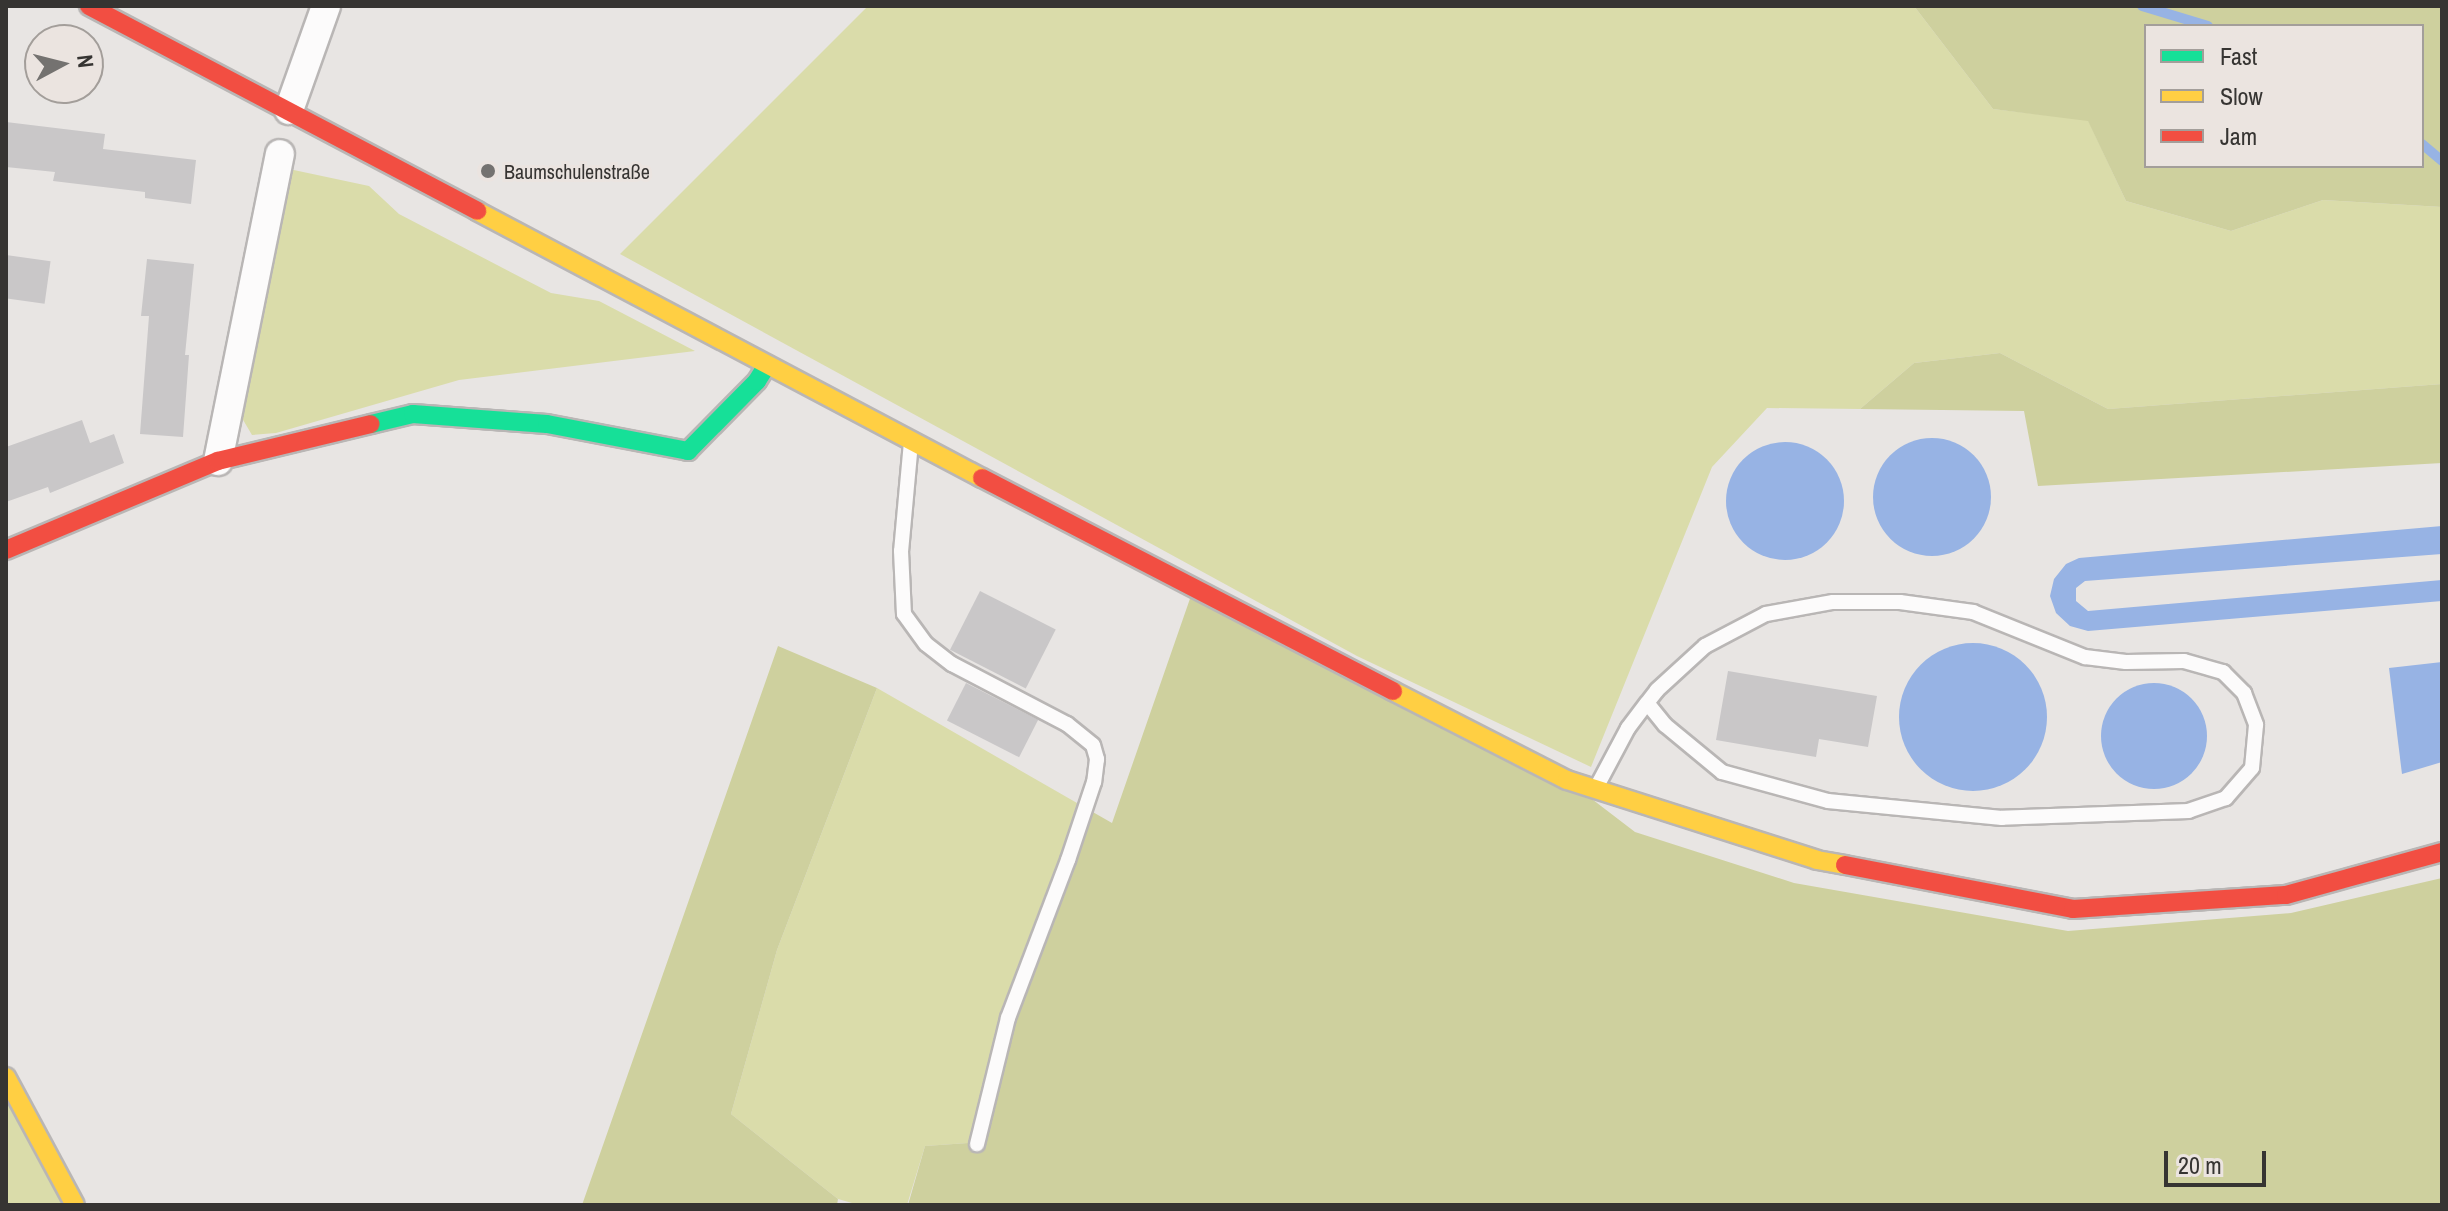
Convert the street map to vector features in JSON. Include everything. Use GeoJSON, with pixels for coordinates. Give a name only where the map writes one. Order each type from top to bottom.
{"type":"FeatureCollection","features":[{"type":"Feature","properties":{"kind":"main road"},"geometry":{"type":"LineString","coordinates":[[89,6],[1207,598],[1567,780],[1817,860],[2073,909],[2286,895],[2442,852]]}},
{"type":"Feature","properties":{"kind":"main road"},"geometry":{"type":"LineString","coordinates":[[6,550],[218,461],[413,414],[547,424],[688,451],[757,381],[767,365]]}},
{"type":"Feature","properties":{"kind":"main road"},"geometry":{"type":"LineString","coordinates":[[6,1077],[75,1205]]}},
{"type":"Feature","properties":{"kind":"street"},"geometry":{"type":"LineString","coordinates":[[289,110],[326,6]]}},
{"type":"Feature","properties":{"kind":"street"},"geometry":{"type":"LineString","coordinates":[[218,461],[280,154]]}},
{"type":"Feature","properties":{"kind":"lane"},"geometry":{"type":"LineString","coordinates":[[911,441],[901,551],[904,614],[926,644],[952,664],[1067,724],[1093,745],[1097,759],[1094,782],[1081,821],[1008,1018],[977,1144]]}},
{"type":"Feature","properties":{"kind":"lane"},"geometry":{"type":"LineString","coordinates":[[1595,790],[1628,728],[1647,703],[1705,646],[1766,614],[1833,602],[1900,602],[1973,612],[2085,657],[2126,662],[2184,661],[2223,672],[2244,693],[2256,725],[2252,768],[2226,798],[2189,811],[2002,818],[1828,801],[1722,772],[1665,725],[1647,703]]}},
{"type":"Feature","properties":{"kind":"green space"},"geometry":{"type":"Polygon","coordinates":[[[868,6],[1914,6],[1993,109],[2088,120],[2126,201],[2231,231],[2323,200],[2442,207],[2442,384],[2108,409],[2000,353],[1914,363],[1860,409],[1767,408],[1712,467],[1591,767],[1357,656],[620,254],[868,6]]]}},
{"type":"Feature","properties":{"kind":"green space"},"geometry":{"type":"Polygon","coordinates":[[[1914,6],[2442,6],[2442,207],[2323,200],[2231,231],[2126,201],[2088,121],[1993,109],[1914,6]]]}},
{"type":"Feature","properties":{"kind":"green space"},"geometry":{"type":"Polygon","coordinates":[[[289,169],[369,186],[399,214],[551,293],[599,301],[695,351],[459,380],[276,433],[252,435],[239,413],[289,169]]]}},
{"type":"Feature","properties":{"kind":"green space"},"geometry":{"type":"Polygon","coordinates":[[[2000,353],[2108,409],[2442,384],[2442,463],[2038,486],[2024,411],[1860,409],[1914,363],[2000,353]]]}},
{"type":"Feature","properties":{"kind":"green space"},"geometry":{"type":"Polygon","coordinates":[[[1193,590],[1567,780],[1635,832],[1794,883],[2068,931],[2291,913],[2442,878],[2442,1205],[908,1205],[925,1146],[968,1143],[1077,803],[1112,823],[1193,590]]]}},
{"type":"Feature","properties":{"kind":"green space"},"geometry":{"type":"Polygon","coordinates":[[[778,646],[877,688],[777,950],[731,1114],[838,1199],[837,1205],[582,1205],[778,646]]]}},
{"type":"Feature","properties":{"kind":"green space"},"geometry":{"type":"Polygon","coordinates":[[[877,688],[1077,803],[968,1143],[925,1146],[907,1205],[859,1205],[838,1199],[731,1114],[777,950],[877,688]]]}},
{"type":"Feature","properties":{"kind":"green space"},"geometry":{"type":"Polygon","coordinates":[[[6,1077],[75,1205],[6,1205],[6,1077]]]}},
{"type":"Feature","properties":{"kind":"water"},"geometry":{"type":"Polygon","coordinates":[[[1932,438],[1955,442],[1974,455],[1987,474],[1991,497],[1987,520],[1974,539],[1955,552],[1932,556],[1909,552],[1890,539],[1877,520],[1873,497],[1877,474],[1890,455],[1909,442],[1932,438]]]}},
{"type":"Feature","properties":{"kind":"water"},"geometry":{"type":"Polygon","coordinates":[[[1785,442],[1807,447],[1827,459],[1839,479],[1844,501],[1839,523],[1827,543],[1807,555],[1785,560],[1763,555],[1743,543],[1731,523],[1726,501],[1731,479],[1743,459],[1763,447],[1785,442]]]}},
{"type":"Feature","properties":{"kind":"water"},"geometry":{"type":"Polygon","coordinates":[[[2442,526],[2442,554],[2085,581],[2076,588],[2076,601],[2088,611],[2442,580],[2442,601],[2088,631],[2070,626],[2056,613],[2050,596],[2054,579],[2066,564],[2079,558],[2442,526]]]}},
{"type":"Feature","properties":{"kind":"water"},"geometry":{"type":"Polygon","coordinates":[[[1973,643],[2001,649],[2025,665],[2041,689],[2047,717],[2041,745],[2025,769],[2001,785],[1973,791],[1945,785],[1921,769],[1905,745],[1899,717],[1905,689],[1921,665],[1945,649],[1973,643]]]}},
{"type":"Feature","properties":{"kind":"water"},"geometry":{"type":"Polygon","coordinates":[[[2442,662],[2442,762],[2402,774],[2389,668],[2442,662]]]}},
{"type":"Feature","properties":{"kind":"water"},"geometry":{"type":"Polygon","coordinates":[[[2154,683],[2174,687],[2191,699],[2203,716],[2207,736],[2203,756],[2191,773],[2174,785],[2154,789],[2134,785],[2117,773],[2105,756],[2101,736],[2105,716],[2117,699],[2134,687],[2154,683]]]}},
{"type":"Feature","properties":{"kind":"building"},"geometry":{"type":"Polygon","coordinates":[[[6,122],[105,134],[103,149],[196,160],[191,204],[145,198],[145,192],[53,181],[55,172],[6,167],[6,122]]]}},
{"type":"Feature","properties":{"kind":"building"},"geometry":{"type":"Polygon","coordinates":[[[6,255],[51,261],[45,304],[6,298],[6,255]]]}},
{"type":"Feature","properties":{"kind":"building"},"geometry":{"type":"Polygon","coordinates":[[[147,259],[194,264],[185,355],[189,355],[183,437],[140,434],[149,316],[141,316],[147,259]]]}},
{"type":"Feature","properties":{"kind":"building"},"geometry":{"type":"Polygon","coordinates":[[[82,420],[90,443],[114,434],[124,463],[50,493],[48,487],[6,502],[6,447],[82,420]]]}},
{"type":"Feature","properties":{"kind":"building"},"geometry":{"type":"Polygon","coordinates":[[[980,591],[1056,630],[1026,688],[950,650],[980,591]]]}},
{"type":"Feature","properties":{"kind":"building"},"geometry":{"type":"Polygon","coordinates":[[[1728,671],[1877,696],[1868,747],[1819,739],[1816,757],[1716,740],[1728,671]]]}},
{"type":"Feature","properties":{"kind":"building"},"geometry":{"type":"Polygon","coordinates":[[[966,683],[1038,720],[1019,757],[947,720],[966,683]]]}},
{"type":"Feature","properties":{"kind":"waterway"},"geometry":{"type":"LineString","coordinates":[[2142,6],[2201,24]]}},
{"type":"Feature","properties":{"kind":"waterway"},"geometry":{"type":"LineString","coordinates":[[2424,146],[2442,161]]}},
{"type":"Feature","properties":{"kind":"traffic: fast"},"geometry":{"type":"LineString","coordinates":[[371,424],[413,414],[547,424],[688,451],[757,381],[767,365]]}},
{"type":"Feature","properties":{"kind":"traffic: slow"},"geometry":{"type":"LineString","coordinates":[[477,211],[982,478]]}},
{"type":"Feature","properties":{"kind":"traffic: slow"},"geometry":{"type":"LineString","coordinates":[[1393,691],[1567,780],[1817,860],[1845,865]]}},
{"type":"Feature","properties":{"kind":"traffic: slow"},"geometry":{"type":"LineString","coordinates":[[6,1077],[75,1205]]}},
{"type":"Feature","properties":{"kind":"traffic: jam"},"geometry":{"type":"LineString","coordinates":[[89,6],[477,211]]}},
{"type":"Feature","properties":{"kind":"traffic: jam"},"geometry":{"type":"LineString","coordinates":[[6,550],[218,461],[371,424]]}},
{"type":"Feature","properties":{"kind":"traffic: jam"},"geometry":{"type":"LineString","coordinates":[[982,478],[1393,691]]}},
{"type":"Feature","properties":{"kind":"traffic: jam"},"geometry":{"type":"LineString","coordinates":[[1845,865],[2073,909],[2286,895],[2442,852]]}},
{"type":"Feature","properties":{"kind":"place","name":"Baumschulenstraße"},"geometry":{"type":"Point","coordinates":[488,171]}}]}
